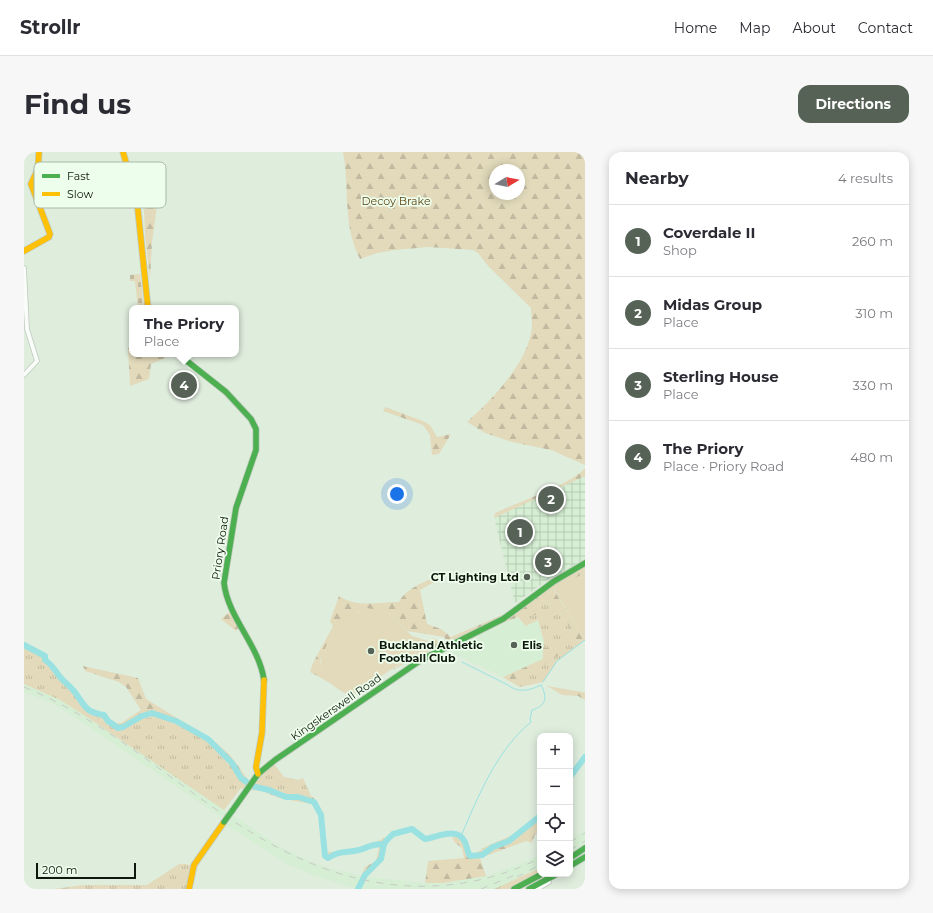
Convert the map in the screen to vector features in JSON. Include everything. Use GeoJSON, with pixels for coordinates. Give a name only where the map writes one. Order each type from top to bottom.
{"type":"FeatureCollection","features":[{"type":"Feature","properties":{"kind":"main road"},"geometry":{"type":"LineString","coordinates":[[38,162],[39,152]]}},
{"type":"Feature","properties":{"kind":"main road"},"geometry":{"type":"LineString","coordinates":[[124,152],[126,162]]}},
{"type":"Feature","properties":{"kind":"main road"},"geometry":{"type":"LineString","coordinates":[[34,178],[31,184],[34,192]]}},
{"type":"Feature","properties":{"kind":"main road"},"geometry":{"type":"LineString","coordinates":[[24,251],[49,238],[50,234],[40,208]]}},
{"type":"Feature","properties":{"kind":"main road"},"geometry":{"type":"LineString","coordinates":[[138,208],[148,305]]}},
{"type":"Feature","properties":{"kind":"main road","name":"Priory Road"},"geometry":{"type":"LineString","coordinates":[[182,357],[226,392],[251,419],[256,429],[256,450],[236,508],[233,535],[224,583],[225,592],[236,617],[262,666],[264,680],[262,733],[256,767],[258,774]]}},
{"type":"Feature","properties":{"kind":"main road","name":"Kingskerswell Road"},"geometry":{"type":"LineString","coordinates":[[188,889],[197,859],[232,811],[250,782],[258,774],[421,660],[458,640],[504,619],[553,582],[585,563]]}},
{"type":"Feature","properties":{"kind":"main road"},"geometry":{"type":"LineString","coordinates":[[573,856],[585,848]]}},
{"type":"Feature","properties":{"kind":"main road"},"geometry":{"type":"LineString","coordinates":[[573,864],[585,857]]}},
{"type":"Feature","properties":{"kind":"main road"},"geometry":{"type":"LineString","coordinates":[[514,889],[537,877]]}},
{"type":"Feature","properties":{"kind":"main road"},"geometry":{"type":"LineString","coordinates":[[529,889],[551,877]]}},
{"type":"Feature","properties":{"kind":"street"},"geometry":{"type":"LineString","coordinates":[[24,268],[26,322],[37,361],[24,375]]}},
{"type":"Feature","properties":{"kind":"street"},"geometry":{"type":"LineString","coordinates":[[573,868],[585,860]]}},
{"type":"Feature","properties":{"kind":"street"},"geometry":{"type":"LineString","coordinates":[[537,889],[557,877]]}},
{"type":"Feature","properties":{"kind":"shaded area"},"geometry":{"type":"Polygon","coordinates":[[[585,476],[585,559],[546,581],[515,603],[494,518],[585,476]]]}},
{"type":"Feature","properties":{"kind":"shaded area"},"geometry":{"type":"Polygon","coordinates":[[[518,617],[526,626],[538,620],[544,642],[544,659],[503,677],[455,654],[447,647],[465,642],[469,644],[477,643],[479,640],[479,635],[518,617]]]}},
{"type":"Feature","properties":{"kind":"shaded area"},"geometry":{"type":"Polygon","coordinates":[[[24,684],[60,700],[277,845],[305,859],[331,869],[367,877],[425,883],[443,883],[486,876],[537,856],[537,869],[494,889],[358,889],[313,875],[289,865],[240,834],[225,824],[224,819],[70,714],[50,702],[24,692],[24,684]]]}},
{"type":"Feature","properties":{"kind":"shaded area"},"geometry":{"type":"Polygon","coordinates":[[[585,830],[585,844],[573,851],[573,841],[573,837],[585,830]]]}},
{"type":"Feature","properties":{"kind":"green space","name":"Decoy Brake"},"geometry":{"type":"Polygon","coordinates":[[[343,152],[585,152],[585,465],[551,450],[512,442],[485,433],[467,422],[506,382],[522,357],[528,345],[532,330],[531,308],[488,266],[478,253],[473,250],[428,247],[377,253],[360,259],[354,246],[347,206],[343,152]]]}},
{"type":"Feature","properties":{"kind":"green space"},"geometry":{"type":"Polygon","coordinates":[[[144,208],[157,208],[152,242],[150,279],[145,235],[144,208]]]}},
{"type":"Feature","properties":{"kind":"green space"},"geometry":{"type":"Polygon","coordinates":[[[140,274],[144,305],[138,305],[135,281],[130,281],[130,275],[140,274]]]}},
{"type":"Feature","properties":{"kind":"green space"},"geometry":{"type":"Polygon","coordinates":[[[128,348],[129,357],[167,357],[151,364],[149,379],[130,386],[128,348]]]}},
{"type":"Feature","properties":{"kind":"green space"},"geometry":{"type":"Polygon","coordinates":[[[385,407],[430,425],[437,437],[451,434],[439,454],[432,455],[430,435],[423,425],[383,411],[385,407]]]}},
{"type":"Feature","properties":{"kind":"green space"},"geometry":{"type":"Polygon","coordinates":[[[585,468],[585,476],[494,518],[495,513],[543,493],[569,480],[585,468]]]}},
{"type":"Feature","properties":{"kind":"green space"},"geometry":{"type":"Polygon","coordinates":[[[585,566],[585,573],[554,590],[585,640],[577,641],[559,611],[543,600],[538,603],[538,613],[536,615],[518,617],[504,623],[552,586],[585,566]]]}},
{"type":"Feature","properties":{"kind":"green space"},"geometry":{"type":"Polygon","coordinates":[[[585,573],[585,640],[554,589],[585,573]]]}},
{"type":"Feature","properties":{"kind":"green space"},"geometry":{"type":"Polygon","coordinates":[[[439,575],[438,580],[420,590],[427,624],[441,629],[451,637],[511,611],[504,617],[448,642],[444,637],[407,631],[387,612],[359,611],[336,629],[320,661],[321,671],[330,683],[310,672],[313,663],[333,626],[330,621],[339,596],[346,600],[361,603],[399,602],[411,589],[439,575]]]}},
{"type":"Feature","properties":{"kind":"green space"},"geometry":{"type":"Polygon","coordinates":[[[543,600],[559,611],[577,641],[585,640],[557,661],[543,682],[520,687],[511,682],[550,660],[560,647],[549,649],[543,647],[544,642],[538,620],[526,626],[518,617],[538,613],[538,603],[543,600]]]}},
{"type":"Feature","properties":{"kind":"green space","name":"Buckland Athletic Football Club"},"geometry":{"type":"Polygon","coordinates":[[[367,608],[387,612],[412,636],[431,642],[351,697],[326,680],[320,667],[322,656],[336,629],[342,622],[367,608]]]}},
{"type":"Feature","properties":{"kind":"green space"},"geometry":{"type":"Polygon","coordinates":[[[231,611],[239,628],[236,631],[221,619],[231,611]]]}},
{"type":"Feature","properties":{"kind":"green space"},"geometry":{"type":"Polygon","coordinates":[[[570,637],[560,653],[545,664],[511,682],[503,677],[543,659],[543,647],[555,648],[570,637]]]}},
{"type":"Feature","properties":{"kind":"green space"},"geometry":{"type":"Polygon","coordinates":[[[432,638],[437,640],[440,646],[390,671],[431,642],[432,638]]]}},
{"type":"Feature","properties":{"kind":"green space"},"geometry":{"type":"Polygon","coordinates":[[[24,645],[45,656],[45,660],[49,662],[60,678],[75,692],[84,708],[93,715],[122,729],[145,718],[161,717],[208,740],[227,764],[233,766],[246,785],[243,789],[241,788],[224,810],[84,715],[60,700],[24,684],[24,645]]]}},
{"type":"Feature","properties":{"kind":"green space"},"geometry":{"type":"Polygon","coordinates":[[[83,666],[138,678],[146,699],[213,740],[230,755],[249,781],[246,785],[233,766],[227,764],[208,740],[161,717],[145,718],[122,729],[93,715],[88,710],[104,715],[116,723],[121,723],[141,710],[126,687],[119,682],[85,671],[83,666]]]}},
{"type":"Feature","properties":{"kind":"green space"},"geometry":{"type":"Polygon","coordinates":[[[547,686],[583,692],[585,693],[585,700],[578,696],[562,695],[547,686]]]}},
{"type":"Feature","properties":{"kind":"green space"},"geometry":{"type":"Polygon","coordinates":[[[274,764],[284,777],[299,780],[303,778],[311,796],[287,794],[253,783],[257,776],[274,764]]]}},
{"type":"Feature","properties":{"kind":"green space"},"geometry":{"type":"Polygon","coordinates":[[[253,783],[287,794],[311,796],[316,800],[323,817],[327,852],[337,852],[328,861],[326,860],[321,823],[316,809],[311,804],[279,798],[262,791],[248,790],[253,783]]]}},
{"type":"Feature","properties":{"kind":"green space"},"geometry":{"type":"Polygon","coordinates":[[[537,816],[537,834],[535,834],[532,843],[526,841],[480,858],[486,876],[443,883],[425,883],[428,861],[464,858],[462,848],[454,842],[451,832],[462,834],[468,852],[474,854],[485,847],[518,832],[532,822],[537,816]]]}},
{"type":"Feature","properties":{"kind":"green space"},"geometry":{"type":"Polygon","coordinates":[[[393,834],[386,845],[383,857],[367,877],[361,876],[365,867],[376,861],[379,847],[371,844],[393,834]]]}},
{"type":"Feature","properties":{"kind":"green space"},"geometry":{"type":"Polygon","coordinates":[[[179,864],[192,866],[187,889],[54,889],[83,885],[147,885],[179,864]]]}},
{"type":"Feature","properties":{"kind":"green space"},"geometry":{"type":"Polygon","coordinates":[[[537,869],[537,876],[510,889],[494,889],[537,869]]]}},
{"type":"Feature","properties":{"kind":"waterway"},"geometry":{"type":"LineString","coordinates":[[543,682],[557,661],[585,640]]}},
{"type":"Feature","properties":{"kind":"waterway"},"geometry":{"type":"LineString","coordinates":[[24,645],[45,656],[45,660],[77,695],[85,707],[92,712],[104,715],[108,721],[118,728],[123,727],[142,716],[152,713],[176,721],[208,739],[232,763],[241,778],[252,786],[269,790],[286,797],[298,797],[314,802],[321,815],[325,856],[328,858],[332,855],[359,850],[373,845],[384,844]]}},
{"type":"Feature","properties":{"kind":"waterway"},"geometry":{"type":"LineString","coordinates":[[462,662],[516,689],[528,690],[541,685]]}},
{"type":"Feature","properties":{"kind":"waterway"},"geometry":{"type":"LineString","coordinates":[[461,836],[482,790],[498,760],[508,746],[531,722],[530,719],[532,710],[543,704],[545,694],[541,685]]}},
{"type":"Feature","properties":{"kind":"waterway"},"geometry":{"type":"LineString","coordinates":[[573,773],[585,757]]}},
{"type":"Feature","properties":{"kind":"waterway"},"geometry":{"type":"LineString","coordinates":[[358,889],[365,875],[381,859],[384,844],[393,834],[412,829],[425,839],[452,833],[457,834],[462,837],[465,842],[470,856],[482,855],[493,847],[509,841],[537,818]]}},
{"type":"Feature","properties":{"kind":"railway"},"geometry":{"type":"LineString","coordinates":[[24,687],[74,711],[120,741],[255,835],[303,860],[354,878],[411,886],[445,885],[494,876],[537,859]]}},
{"type":"Feature","properties":{"kind":"railway"},"geometry":{"type":"LineString","coordinates":[[572,841],[585,833]]}},
{"type":"Feature","properties":{"kind":"railway"},"geometry":{"type":"LineString","coordinates":[[573,848],[585,841]]}},
{"type":"Feature","properties":{"kind":"railway"},"geometry":{"type":"LineString","coordinates":[[517,877],[537,867]]}},
{"type":"Feature","properties":{"kind":"railway"},"geometry":{"type":"LineString","coordinates":[[481,889],[520,873]]}},
{"type":"Feature","properties":{"kind":"traffic: fast"},"geometry":{"type":"LineString","coordinates":[[182,357],[226,392],[251,419],[256,429],[256,450],[236,508],[224,583],[231,608],[256,655],[264,680]]}},
{"type":"Feature","properties":{"kind":"traffic: fast"},"geometry":{"type":"LineString","coordinates":[[232,811],[258,774],[275,760],[421,660],[503,619],[553,582],[585,563]]}},
{"type":"Feature","properties":{"kind":"traffic: fast"},"geometry":{"type":"LineString","coordinates":[[224,822],[232,811]]}},
{"type":"Feature","properties":{"kind":"traffic: fast"},"geometry":{"type":"LineString","coordinates":[[573,856],[585,848]]}},
{"type":"Feature","properties":{"kind":"traffic: fast"},"geometry":{"type":"LineString","coordinates":[[573,864],[585,857]]}},
{"type":"Feature","properties":{"kind":"traffic: fast"},"geometry":{"type":"LineString","coordinates":[[514,889],[537,877]]}},
{"type":"Feature","properties":{"kind":"traffic: fast"},"geometry":{"type":"LineString","coordinates":[[529,889],[551,877]]}},
{"type":"Feature","properties":{"kind":"traffic: slow"},"geometry":{"type":"LineString","coordinates":[[38,162],[39,152]]}},
{"type":"Feature","properties":{"kind":"traffic: slow"},"geometry":{"type":"LineString","coordinates":[[123,152],[126,162]]}},
{"type":"Feature","properties":{"kind":"traffic: slow"},"geometry":{"type":"LineString","coordinates":[[34,178],[31,184],[34,192]]}},
{"type":"Feature","properties":{"kind":"traffic: slow"},"geometry":{"type":"LineString","coordinates":[[24,251],[49,237],[50,234],[40,208]]}},
{"type":"Feature","properties":{"kind":"traffic: slow"},"geometry":{"type":"LineString","coordinates":[[138,208],[148,305]]}},
{"type":"Feature","properties":{"kind":"traffic: slow"},"geometry":{"type":"LineString","coordinates":[[258,774],[256,767],[262,733],[264,680]]}},
{"type":"Feature","properties":{"kind":"traffic: slow"},"geometry":{"type":"LineString","coordinates":[[189,889],[194,865],[224,822]]}},
{"type":"Feature","properties":{"kind":"place","name":"The Priory"},"geometry":{"type":"Point","coordinates":[184,385]}},
{"type":"Feature","properties":{"kind":"place","name":"Midas Group"},"geometry":{"type":"Point","coordinates":[551,499]}},
{"type":"Feature","properties":{"kind":"place","name":"Coverdale II"},"geometry":{"type":"Point","coordinates":[520,532]}},
{"type":"Feature","properties":{"kind":"place","name":"Sterling House"},"geometry":{"type":"Point","coordinates":[548,562]}},
{"type":"Feature","properties":{"kind":"place","name":"CT Lighting Ltd"},"geometry":{"type":"Point","coordinates":[527,577]}},
{"type":"Feature","properties":{"kind":"place","name":"Elis"},"geometry":{"type":"Point","coordinates":[514,645]}},
{"type":"Feature","properties":{"kind":"place","name":"Buckland Athletic Football Club"},"geometry":{"type":"Point","coordinates":[371,651]}}]}
